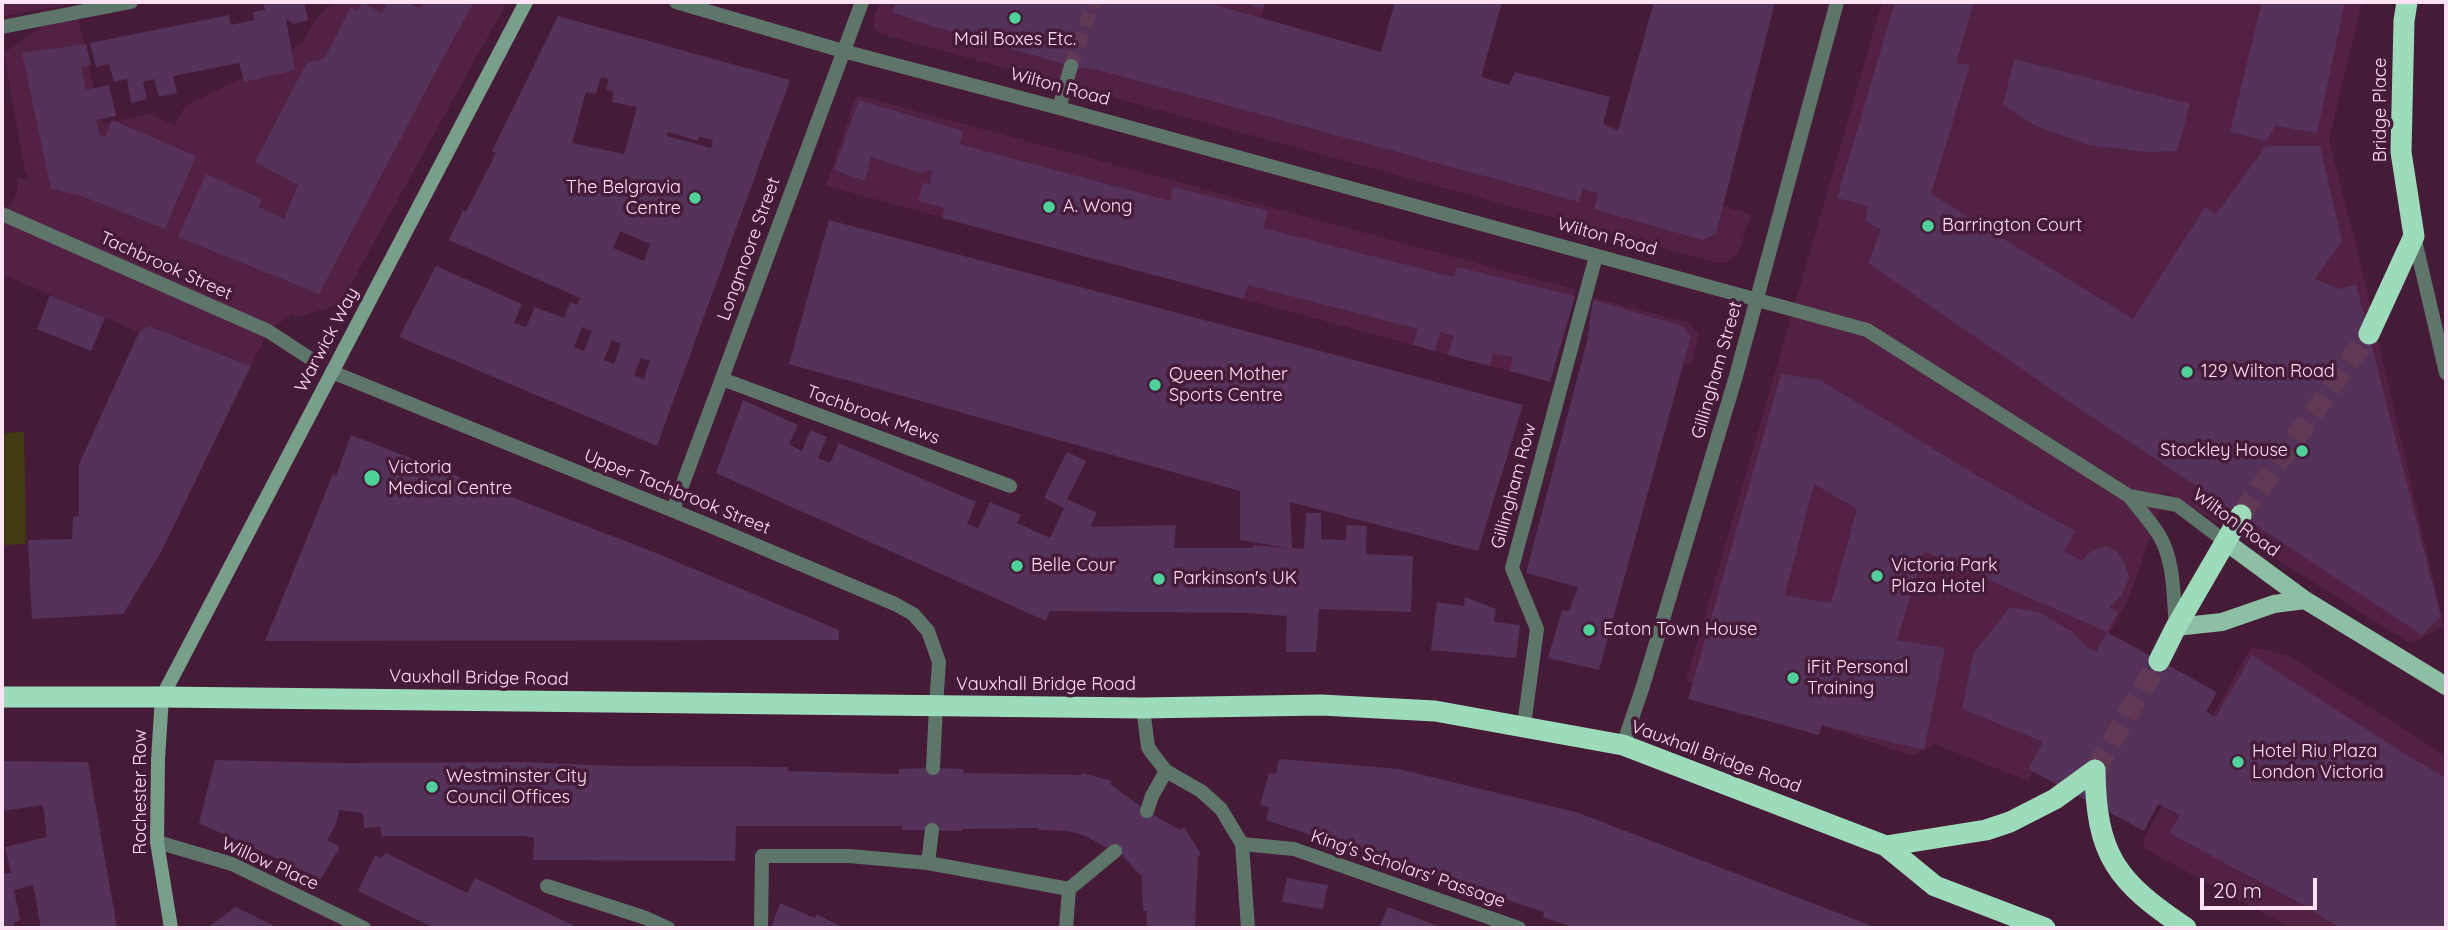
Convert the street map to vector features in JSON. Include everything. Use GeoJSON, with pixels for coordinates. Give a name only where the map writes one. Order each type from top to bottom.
{"type":"FeatureCollection","features":[{"type":"Feature","properties":{"kind":"highway","name":"Bridge Place"},"geometry":{"type":"LineString","coordinates":[[2407,2],[2404,21],[2401,152],[2414,236]]}},
{"type":"Feature","properties":{"kind":"highway"},"geometry":{"type":"LineString","coordinates":[[2369,334],[2414,236]]}},
{"type":"Feature","properties":{"kind":"highway"},"geometry":{"type":"LineString","coordinates":[[2159,661],[2241,514]]}},
{"type":"Feature","properties":{"kind":"highway","name":"Vauxhall Bridge Road"},"geometry":{"type":"LineString","coordinates":[[2,697],[1143,708],[1321,705],[1435,710],[1623,745],[1886,846],[1935,886],[2045,928]]}},
{"type":"Feature","properties":{"kind":"highway"},"geometry":{"type":"LineString","coordinates":[[1886,846],[1986,830],[2011,822],[2055,799],[2095,770],[2095,800],[2100,831],[2111,856],[2130,886],[2149,903],[2186,928]]}},
{"type":"Feature","properties":{"kind":"main road","name":"Wilton Road"},"geometry":{"type":"LineString","coordinates":[[2227,542],[2305,600],[2446,686]]}},
{"type":"Feature","properties":{"kind":"main road"},"geometry":{"type":"LineString","coordinates":[[2176,627],[2222,622],[2274,604],[2305,600]]}},
{"type":"Feature","properties":{"kind":"street"},"geometry":{"type":"LineString","coordinates":[[2,27],[127,2]]}},
{"type":"Feature","properties":{"kind":"street","name":"Warwick Way"},"geometry":{"type":"LineString","coordinates":[[162,697],[526,2]]}},
{"type":"Feature","properties":{"kind":"street","name":"Wilton Road"},"geometry":{"type":"LineString","coordinates":[[676,2],[844,51],[1867,330],[2129,496],[2177,505],[2227,542]]}},
{"type":"Feature","properties":{"kind":"street","name":"Longmoore Street"},"geometry":{"type":"LineString","coordinates":[[673,510],[862,2]]}},
{"type":"Feature","properties":{"kind":"street","name":"Gillingham Street"},"geometry":{"type":"LineString","coordinates":[[1623,745],[1643,687],[1758,301],[1837,2]]}},
{"type":"Feature","properties":{"kind":"street"},"geometry":{"type":"LineString","coordinates":[[1059,108],[1071,66]]}},
{"type":"Feature","properties":{"kind":"street","name":"Tachbrook Street"},"geometry":{"type":"LineString","coordinates":[[2,214],[268,331],[311,359]]}},
{"type":"Feature","properties":{"kind":"street"},"geometry":{"type":"LineString","coordinates":[[2414,236],[2446,373]]}},
{"type":"Feature","properties":{"kind":"street","name":"Gillingham Row"},"geometry":{"type":"LineString","coordinates":[[1524,725],[1537,629],[1511,568],[1596,256]]}},
{"type":"Feature","properties":{"kind":"street","name":"Upper Tachbrook Street"},"geometry":{"type":"LineString","coordinates":[[332,372],[673,510],[914,614],[928,631],[939,662],[933,768]]}},
{"type":"Feature","properties":{"kind":"street","name":"Tachbrook Mews"},"geometry":{"type":"LineString","coordinates":[[722,379],[1010,486]]}},
{"type":"Feature","properties":{"kind":"street"},"geometry":{"type":"LineString","coordinates":[[2129,496],[2159,535],[2166,549],[2172,569],[2176,627]]}},
{"type":"Feature","properties":{"kind":"street","name":"Rochester Row"},"geometry":{"type":"LineString","coordinates":[[162,697],[157,842],[171,928]]}},
{"type":"Feature","properties":{"kind":"street"},"geometry":{"type":"LineString","coordinates":[[1143,708],[1148,747],[1166,771],[1201,791],[1221,808],[1242,845],[1248,928]]}},
{"type":"Feature","properties":{"kind":"street"},"geometry":{"type":"LineString","coordinates":[[1147,811],[1166,771]]}},
{"type":"Feature","properties":{"kind":"street"},"geometry":{"type":"LineString","coordinates":[[928,863],[932,830]]}},
{"type":"Feature","properties":{"kind":"street","name":"Willow Place"},"geometry":{"type":"LineString","coordinates":[[157,842],[232,864],[364,928]]}},
{"type":"Feature","properties":{"kind":"street","name":"King's Scholars' Passage"},"geometry":{"type":"LineString","coordinates":[[1242,845],[1294,849],[1519,928]]}},
{"type":"Feature","properties":{"kind":"street"},"geometry":{"type":"LineString","coordinates":[[1066,928],[1069,889],[1115,851]]}},
{"type":"Feature","properties":{"kind":"street"},"geometry":{"type":"LineString","coordinates":[[761,928],[762,856],[849,856],[928,863],[1069,889]]}},
{"type":"Feature","properties":{"kind":"street"},"geometry":{"type":"LineString","coordinates":[[547,886],[646,918],[668,928]]}},
{"type":"Feature","properties":{"kind":"shaded area"},"geometry":{"type":"Polygon","coordinates":[[[2,2],[84,2],[2,16],[2,2]]]}},
{"type":"Feature","properties":{"kind":"shaded area"},"geometry":{"type":"Polygon","coordinates":[[[333,2],[507,2],[340,304],[299,317],[292,314],[268,331],[251,366],[150,326],[139,332],[2,274],[2,215],[16,196],[18,178],[30,181],[25,172],[4,53],[51,21],[78,20],[102,124],[149,114],[175,125],[185,106],[279,60],[304,40],[315,20],[333,2]]]}},
{"type":"Feature","properties":{"kind":"shaded area"},"geometry":{"type":"Polygon","coordinates":[[[880,2],[1265,2],[1262,18],[1381,52],[1395,2],[1502,2],[1481,77],[1509,85],[1515,72],[1610,97],[1603,124],[1734,162],[1723,206],[1751,214],[1738,254],[1728,262],[1718,263],[881,34],[874,29],[873,21],[880,2]]]}},
{"type":"Feature","properties":{"kind":"shaded area"},"geometry":{"type":"Polygon","coordinates":[[[1882,2],[2362,2],[2329,140],[2444,626],[2411,644],[2166,492],[2129,598],[2028,781],[1935,744],[1913,756],[1686,681],[1882,2]]]}},
{"type":"Feature","properties":{"kind":"shaded area"},"geometry":{"type":"Polygon","coordinates":[[[861,96],[1576,290],[1550,382],[826,186],[855,98],[861,96]]]}},
{"type":"Feature","properties":{"kind":"shaded area"},"geometry":{"type":"Polygon","coordinates":[[[1594,298],[1690,323],[1699,335],[1691,365],[1587,341],[1594,298]]]}},
{"type":"Feature","properties":{"kind":"shaded area"},"geometry":{"type":"Polygon","coordinates":[[[24,432],[26,544],[2,545],[2,433],[24,432]]]}},
{"type":"Feature","properties":{"kind":"shaded area"},"geometry":{"type":"Polygon","coordinates":[[[2251,647],[2289,656],[2446,756],[2446,928],[2291,928],[2145,849],[2143,840],[2251,647]]]}},
{"type":"Feature","properties":{"kind":"building"},"geometry":{"type":"Polygon","coordinates":[[[263,2],[304,2],[308,20],[294,24],[286,19],[295,70],[244,82],[239,63],[173,76],[177,93],[159,97],[154,79],[143,82],[147,99],[131,103],[127,79],[114,82],[109,64],[96,67],[90,43],[229,15],[231,25],[254,20],[253,12],[265,10],[263,2]]]}},
{"type":"Feature","properties":{"kind":"building"},"geometry":{"type":"Polygon","coordinates":[[[362,2],[382,13],[388,2],[406,2],[419,8],[424,2],[474,2],[319,294],[178,237],[206,174],[262,199],[259,207],[284,219],[298,185],[255,162],[307,62],[324,59],[351,7],[358,11],[362,2]]]}},
{"type":"Feature","properties":{"kind":"building"},"geometry":{"type":"Polygon","coordinates":[[[896,2],[1205,2],[1381,52],[1395,2],[1502,2],[1481,77],[1509,85],[1515,72],[1610,97],[1603,124],[1618,131],[1654,2],[1775,2],[1716,234],[1703,240],[1594,209],[1598,193],[1583,189],[1579,202],[1106,72],[1081,69],[892,12],[896,2]]]}},
{"type":"Feature","properties":{"kind":"building"},"geometry":{"type":"Polygon","coordinates":[[[1241,2],[1265,2],[1263,9],[1241,2]]]}},
{"type":"Feature","properties":{"kind":"building"},"geometry":{"type":"Polygon","coordinates":[[[1895,2],[1974,2],[1956,63],[1970,65],[1931,194],[2133,319],[2205,207],[2216,214],[2266,146],[2320,146],[2342,241],[2315,279],[2339,289],[2356,284],[2441,617],[2422,635],[2074,405],[1868,263],[1881,230],[1865,221],[1868,206],[1837,198],[1895,2]]]}},
{"type":"Feature","properties":{"kind":"building"},"geometry":{"type":"Polygon","coordinates":[[[2262,2],[2345,2],[2317,133],[2275,126],[2267,141],[2230,132],[2262,2]]]}},
{"type":"Feature","properties":{"kind":"building"},"geometry":{"type":"Polygon","coordinates":[[[558,16],[790,80],[657,446],[399,337],[436,266],[522,304],[514,323],[526,327],[535,307],[564,318],[570,302],[577,305],[580,298],[449,240],[496,153],[492,151],[558,16]],[[601,77],[596,94],[586,92],[572,143],[624,154],[637,107],[612,102],[613,92],[606,89],[609,79],[601,77]],[[668,132],[667,136],[711,148],[713,140],[699,137],[698,141],[668,132]],[[620,231],[613,248],[644,261],[650,244],[620,231]],[[582,327],[574,347],[584,351],[592,331],[582,327]],[[612,340],[604,360],[614,364],[621,344],[612,340]],[[641,358],[634,375],[644,379],[650,361],[641,358]]]}},
{"type":"Feature","properties":{"kind":"building"},"geometry":{"type":"Polygon","coordinates":[[[86,44],[91,65],[81,67],[86,90],[109,85],[116,116],[96,120],[99,134],[105,137],[112,120],[196,156],[165,229],[79,195],[51,189],[22,53],[86,44]]]}},
{"type":"Feature","properties":{"kind":"building"},"geometry":{"type":"Polygon","coordinates":[[[2014,59],[2190,104],[2177,151],[2148,152],[2088,145],[2036,126],[2003,105],[2014,59]]]}},
{"type":"Feature","properties":{"kind":"building"},"geometry":{"type":"Polygon","coordinates":[[[859,100],[963,131],[960,144],[1014,159],[1170,201],[1173,187],[1268,211],[1263,228],[1454,277],[1457,267],[1575,296],[1550,382],[1510,371],[1513,357],[1493,353],[1490,366],[1448,355],[1454,336],[1440,332],[1435,351],[1413,345],[1418,329],[1248,285],[1243,299],[942,218],[945,208],[918,201],[923,183],[930,184],[932,171],[925,170],[924,174],[871,157],[865,181],[834,170],[859,100]]]}},
{"type":"Feature","properties":{"kind":"building","name":"Queen Mother Sports Centre"},"geometry":{"type":"Polygon","coordinates":[[[829,220],[1523,405],[1478,551],[1290,502],[1292,548],[1304,549],[1306,513],[1321,513],[1321,539],[1346,540],[1346,525],[1367,526],[1366,554],[1413,556],[1411,612],[1319,609],[1316,652],[1286,652],[1287,616],[1248,613],[1050,611],[1046,621],[716,473],[743,400],[798,425],[789,444],[802,451],[810,430],[827,437],[818,458],[830,463],[839,443],[976,502],[967,524],[978,528],[990,502],[1021,515],[1017,523],[1050,538],[1064,508],[1044,498],[1067,452],[1086,461],[1067,499],[1097,513],[1090,527],[1176,525],[1174,548],[1253,548],[1253,545],[1288,548],[1240,540],[1240,491],[789,364],[829,220]]]}},
{"type":"Feature","properties":{"kind":"building"},"geometry":{"type":"Polygon","coordinates":[[[50,295],[105,318],[91,351],[37,329],[50,295]]]}},
{"type":"Feature","properties":{"kind":"building"},"geometry":{"type":"Polygon","coordinates":[[[1593,300],[1682,326],[1691,336],[1599,670],[1548,658],[1562,610],[1569,611],[1578,587],[1526,573],[1587,341],[1593,300]]]}},
{"type":"Feature","properties":{"kind":"building"},"geometry":{"type":"Polygon","coordinates":[[[149,326],[251,366],[161,552],[123,614],[32,619],[28,540],[72,539],[73,517],[79,516],[79,464],[139,332],[149,326]]]}},
{"type":"Feature","properties":{"kind":"building","name":"Victoria Park Plaza Hotel"},"geometry":{"type":"Polygon","coordinates":[[[1781,374],[1820,380],[1983,479],[2075,531],[2064,551],[2082,561],[2092,550],[2107,546],[2116,551],[2125,562],[2129,578],[2122,595],[2109,608],[2118,612],[2107,632],[1924,551],[1897,640],[1945,648],[1924,750],[1822,725],[1819,735],[1688,699],[1781,374]],[[1814,484],[1785,595],[1831,603],[1857,509],[1814,484]]]}},
{"type":"Feature","properties":{"kind":"building"},"geometry":{"type":"Polygon","coordinates":[[[351,435],[656,553],[839,630],[839,640],[265,641],[351,435]]]}},
{"type":"Feature","properties":{"kind":"building"},"geometry":{"type":"Polygon","coordinates":[[[1465,597],[1496,609],[1494,622],[1520,625],[1516,658],[1431,650],[1437,602],[1464,606],[1465,597]]]}},
{"type":"Feature","properties":{"kind":"building","name":"Hotel Riu Plaza London Victoria"},"geometry":{"type":"Polygon","coordinates":[[[2010,607],[2039,612],[2071,631],[2096,652],[2107,632],[2217,692],[2206,712],[2216,717],[2252,655],[2446,778],[2446,928],[2340,928],[2307,907],[2169,833],[2180,815],[2158,804],[2144,831],[2028,769],[2043,742],[1962,709],[1973,654],[2010,607]]]}},
{"type":"Feature","properties":{"kind":"building"},"geometry":{"type":"Polygon","coordinates":[[[1279,759],[1399,769],[1579,813],[1877,928],[1568,928],[1569,926],[1543,917],[1544,912],[1266,820],[1269,807],[1260,805],[1269,773],[1276,774],[1279,759]]]}},
{"type":"Feature","properties":{"kind":"building"},"geometry":{"type":"Polygon","coordinates":[[[215,760],[787,767],[788,771],[899,774],[899,769],[933,768],[964,769],[963,773],[1082,773],[1112,781],[1110,784],[1147,811],[1180,830],[1184,827],[1201,854],[1198,857],[1195,928],[1146,928],[1147,911],[1143,911],[1142,877],[1123,856],[1083,835],[1068,831],[1038,830],[1039,828],[962,831],[902,830],[902,826],[736,826],[735,861],[533,860],[534,838],[382,836],[380,827],[364,828],[363,813],[339,810],[336,825],[327,840],[340,847],[321,879],[199,823],[215,760]]]}},
{"type":"Feature","properties":{"kind":"building"},"geometry":{"type":"Polygon","coordinates":[[[2,761],[88,762],[117,928],[41,928],[33,885],[14,890],[20,920],[14,923],[14,928],[2,928],[2,874],[11,873],[5,847],[47,837],[43,805],[2,811],[2,761]]]}},
{"type":"Feature","properties":{"kind":"building"},"geometry":{"type":"Polygon","coordinates":[[[386,853],[467,893],[475,878],[579,928],[434,928],[358,891],[375,855],[381,858],[386,853]]]}},
{"type":"Feature","properties":{"kind":"building"},"geometry":{"type":"Polygon","coordinates":[[[1287,878],[1328,885],[1323,909],[1282,902],[1287,878]]]}},
{"type":"Feature","properties":{"kind":"building"},"geometry":{"type":"Polygon","coordinates":[[[780,903],[815,918],[817,914],[844,928],[771,928],[780,903]]]}},
{"type":"Feature","properties":{"kind":"building"},"geometry":{"type":"Polygon","coordinates":[[[236,907],[278,928],[207,928],[236,907]]]}},
{"type":"Feature","properties":{"kind":"building"},"geometry":{"type":"Polygon","coordinates":[[[1388,907],[1443,928],[1379,928],[1388,907]]]}},
{"type":"Feature","properties":{"kind":"tunnel"},"geometry":{"type":"LineString","coordinates":[[1071,66],[1094,2]]}},
{"type":"Feature","properties":{"kind":"tunnel"},"geometry":{"type":"LineString","coordinates":[[2241,515],[2369,334]]}},
{"type":"Feature","properties":{"kind":"tunnel"},"geometry":{"type":"LineString","coordinates":[[2095,770],[2159,661]]}},
{"type":"Feature","properties":{"kind":"place","name":"Mail Boxes Etc."},"geometry":{"type":"Point","coordinates":[1015,18]}},
{"type":"Feature","properties":{"kind":"place","name":"The Belgravia Centre"},"geometry":{"type":"Point","coordinates":[695,198]}},
{"type":"Feature","properties":{"kind":"place","name":"A. Wong"},"geometry":{"type":"Point","coordinates":[1049,207]}},
{"type":"Feature","properties":{"kind":"place","name":"Barrington Court"},"geometry":{"type":"Point","coordinates":[1928,226]}},
{"type":"Feature","properties":{"kind":"place","name":"129 Wilton Road"},"geometry":{"type":"Point","coordinates":[2187,372]}},
{"type":"Feature","properties":{"kind":"place","name":"Queen Mother Sports Centre"},"geometry":{"type":"Point","coordinates":[1155,385]}},
{"type":"Feature","properties":{"kind":"place","name":"Stockley House"},"geometry":{"type":"Point","coordinates":[2302,451]}},
{"type":"Feature","properties":{"kind":"place","name":"Victoria Medical Centre"},"geometry":{"type":"Point","coordinates":[372,478]}},
{"type":"Feature","properties":{"kind":"place","name":"Belle Cour"},"geometry":{"type":"Point","coordinates":[1017,566]}},
{"type":"Feature","properties":{"kind":"place","name":"Victoria Park Plaza Hotel"},"geometry":{"type":"Point","coordinates":[1877,576]}},
{"type":"Feature","properties":{"kind":"place","name":"Parkinson's UK"},"geometry":{"type":"Point","coordinates":[1159,579]}},
{"type":"Feature","properties":{"kind":"place","name":"Eaton Town House"},"geometry":{"type":"Point","coordinates":[1589,630]}},
{"type":"Feature","properties":{"kind":"place","name":"iFit Personal Training"},"geometry":{"type":"Point","coordinates":[1793,678]}},
{"type":"Feature","properties":{"kind":"place","name":"Hotel Riu Plaza London Victoria"},"geometry":{"type":"Point","coordinates":[2238,762]}},
{"type":"Feature","properties":{"kind":"place","name":"Westminster City Council Offices"},"geometry":{"type":"Point","coordinates":[432,787]}}]}
